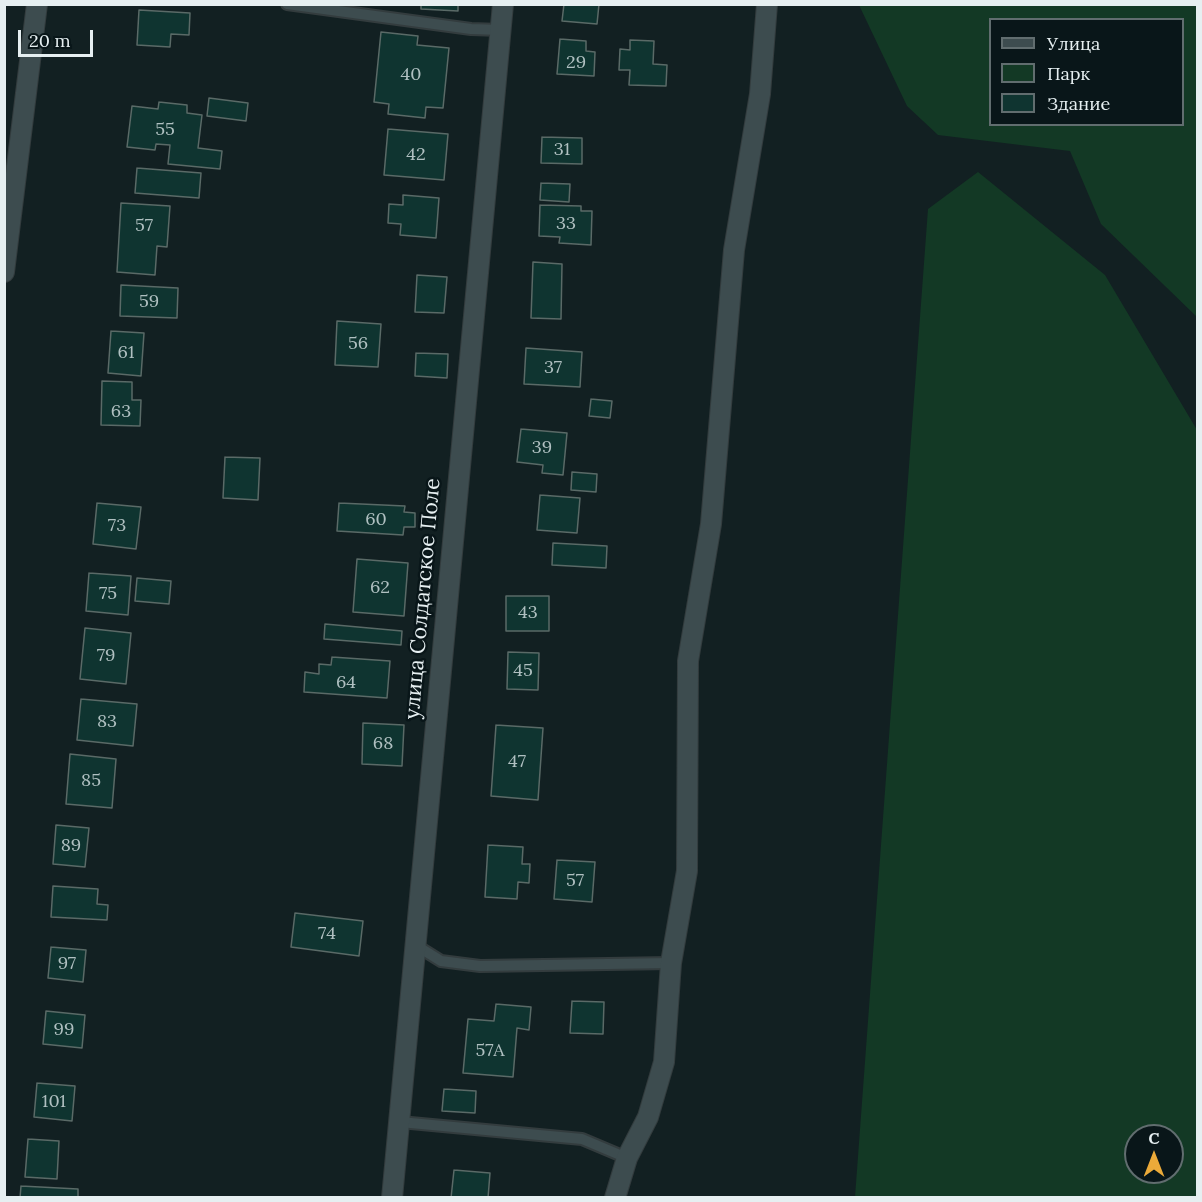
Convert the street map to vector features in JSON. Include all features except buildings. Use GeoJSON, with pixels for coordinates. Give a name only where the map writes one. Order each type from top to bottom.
{"type":"FeatureCollection","features":[{"type":"Feature","properties":{"kind":"street"},"geometry":{"type":"LineString","coordinates":[[4,272],[37,4]]}},
{"type":"Feature","properties":{"kind":"street","name":"улица Солдатское Поле"},"geometry":{"type":"LineString","coordinates":[[392,1197],[417,946],[444,618],[503,4]]}},
{"type":"Feature","properties":{"kind":"street"},"geometry":{"type":"LineString","coordinates":[[615,1197],[627,1158],[648,1117],[664,1062],[670,963],[687,871],[688,661],[711,524],[734,250],[760,94],[767,4]]}},
{"type":"Feature","properties":{"kind":"lane"},"geometry":{"type":"LineString","coordinates":[[287,4],[471,29],[501,30]]}},
{"type":"Feature","properties":{"kind":"lane"},"geometry":{"type":"LineString","coordinates":[[417,946],[441,960],[480,966],[670,963]]}},
{"type":"Feature","properties":{"kind":"lane"},"geometry":{"type":"LineString","coordinates":[[400,1122],[582,1139],[627,1158]]}},
{"type":"Feature","properties":{"kind":"green space"},"geometry":{"type":"Polygon","coordinates":[[[859,5],[1197,5],[1197,317],[1101,224],[1070,151],[938,135],[907,106],[859,5]]]}},
{"type":"Feature","properties":{"kind":"green space"},"geometry":{"type":"Polygon","coordinates":[[[978,172],[1105,275],[1197,430],[1197,1197],[855,1197],[928,209],[978,172]]]}}]}
